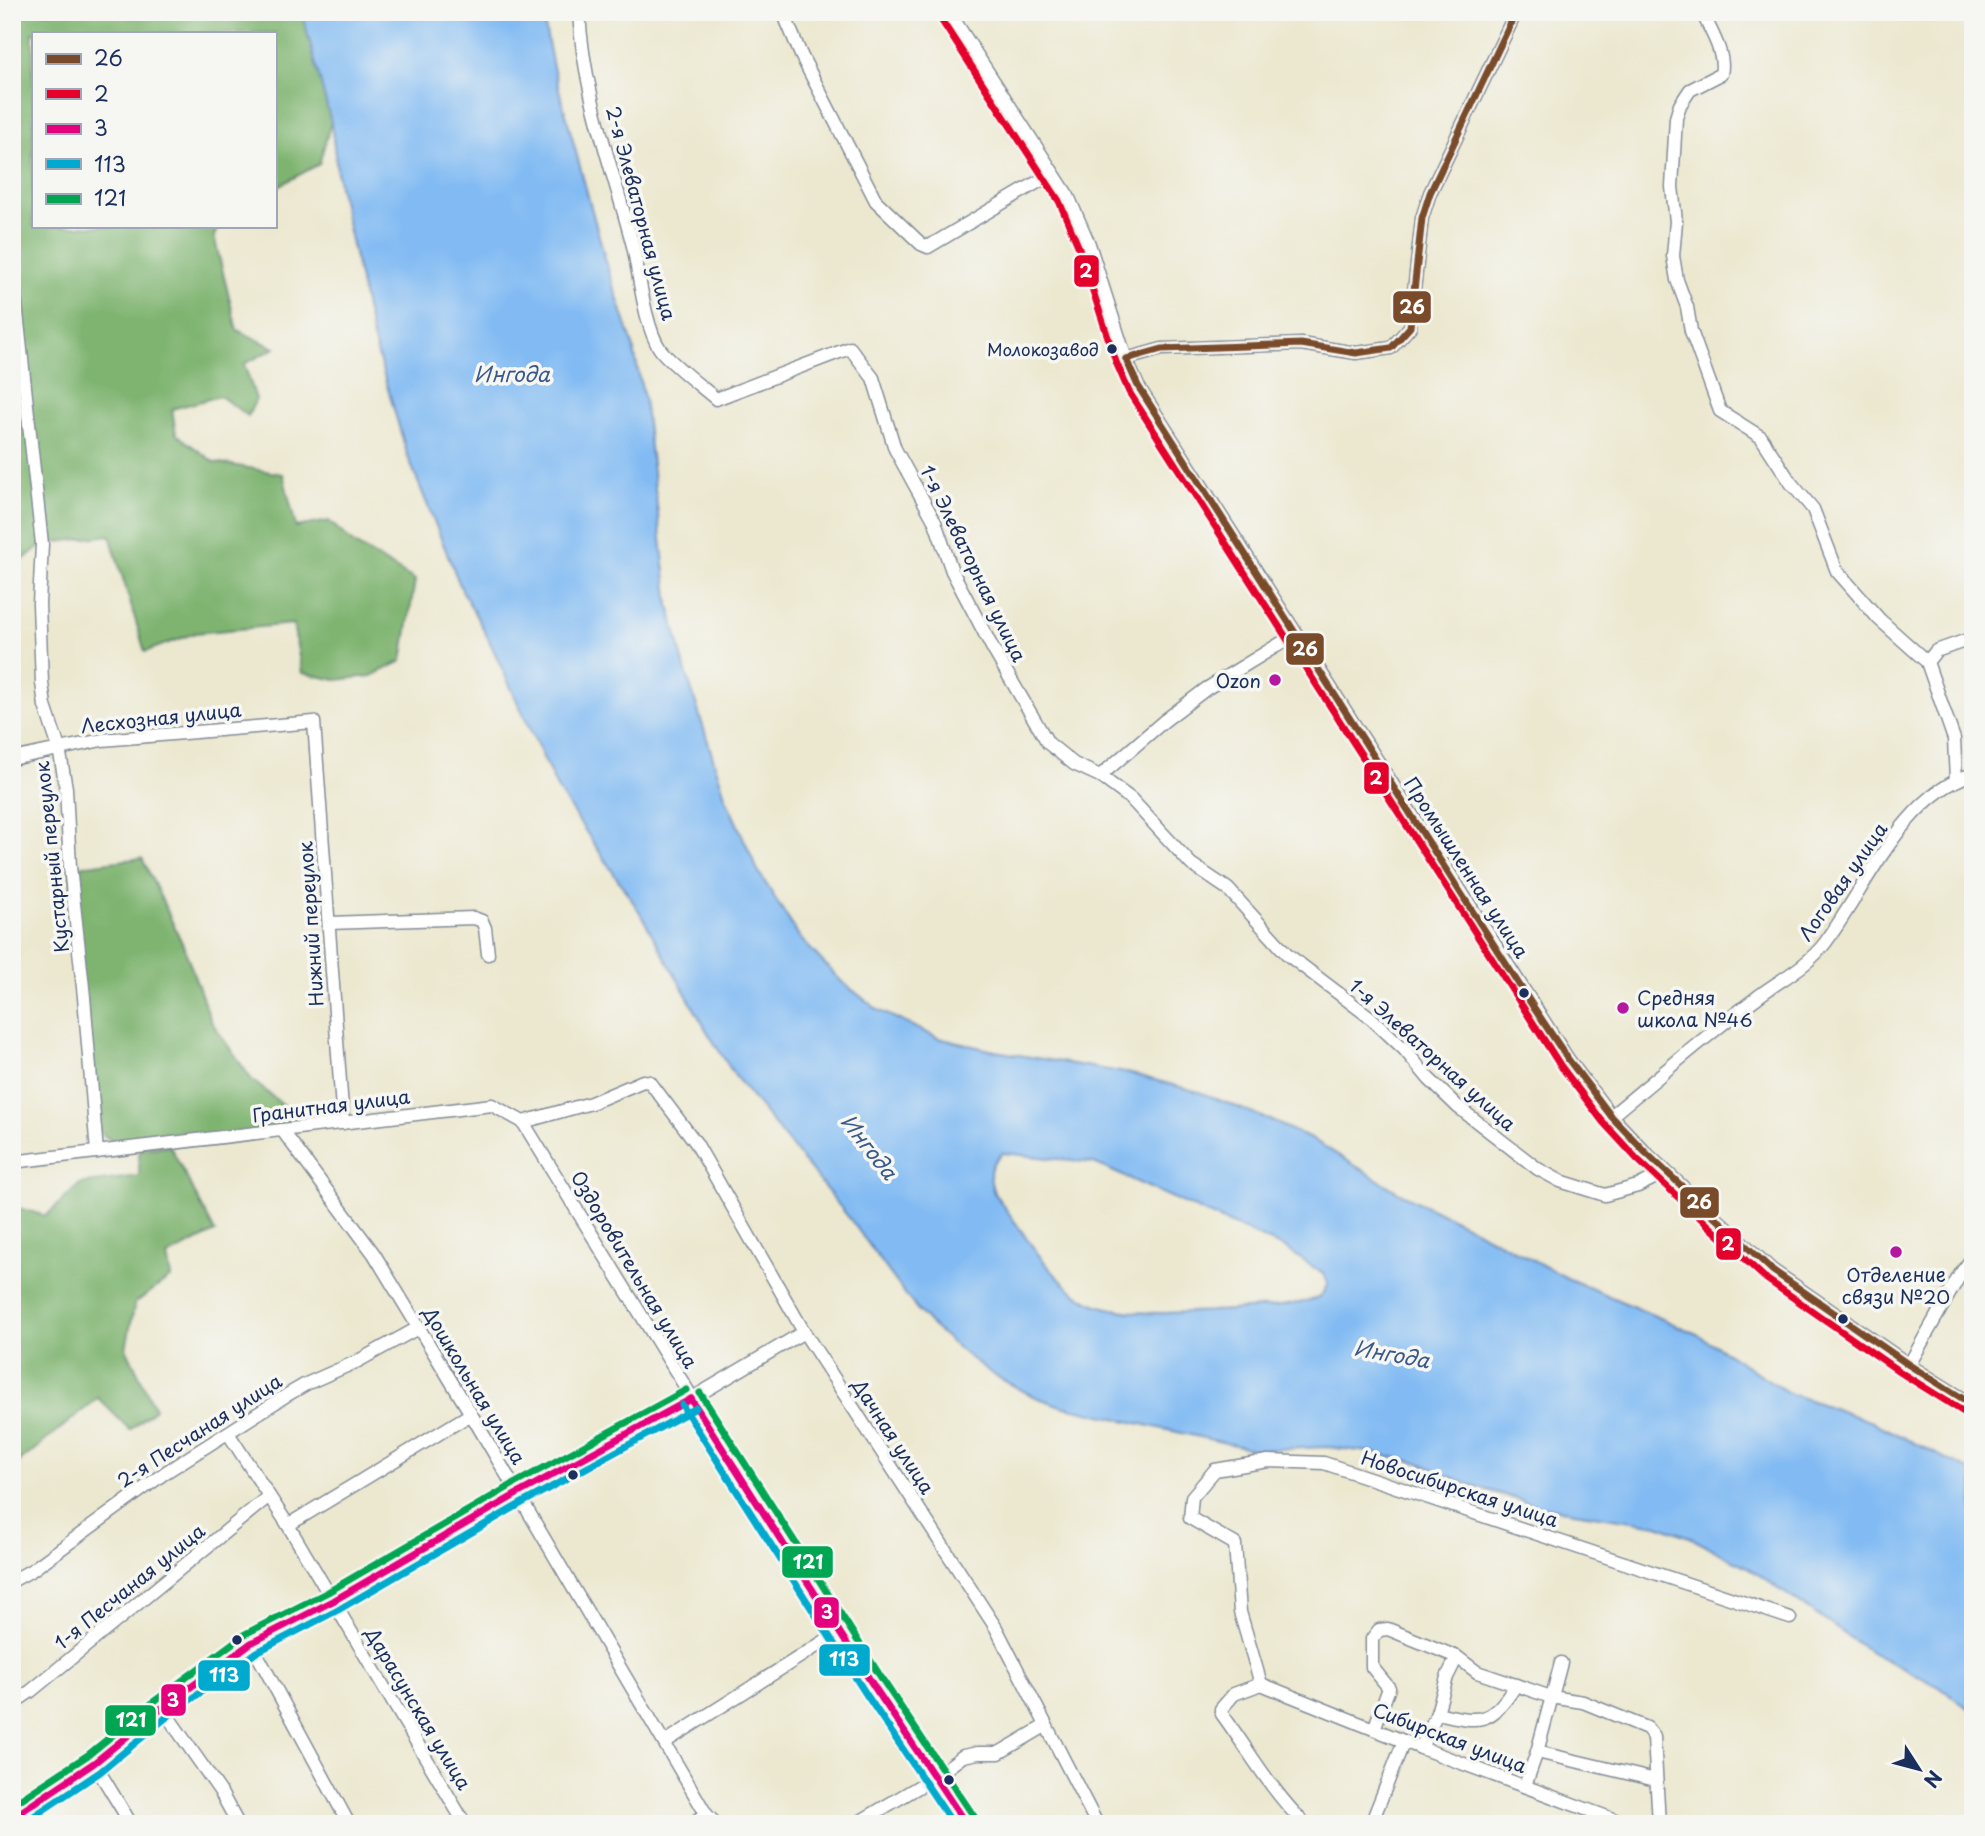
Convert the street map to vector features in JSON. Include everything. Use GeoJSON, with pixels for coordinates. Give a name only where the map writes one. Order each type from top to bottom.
{"type":"FeatureCollection","features":[{"type":"Feature","properties":{"kind":"street","name":"2-я Элеваторная улица"},"geometry":{"type":"LineString","coordinates":[[579,12],[580,43],[596,116],[631,238],[649,321],[660,349],[716,400],[850,348]]}},
{"type":"Feature","properties":{"kind":"street"},"geometry":{"type":"LineString","coordinates":[[783,12],[801,55],[876,201],[921,244],[928,247],[1053,173]]}},
{"type":"Feature","properties":{"kind":"street","name":"Промышленная улица"},"geometry":{"type":"LineString","coordinates":[[949,12],[1068,196],[1089,244],[1126,359],[1145,397],[1568,1059],[1611,1116],[1666,1172],[1772,1270],[1909,1365],[1973,1405]]}},
{"type":"Feature","properties":{"kind":"street"},"geometry":{"type":"LineString","coordinates":[[1126,359],[1162,349],[1185,348],[1301,344],[1356,354],[1391,348],[1410,327],[1422,218],[1430,193],[1516,12]]}},
{"type":"Feature","properties":{"kind":"street"},"geometry":{"type":"LineString","coordinates":[[1702,12],[1719,49],[1721,74],[1690,90],[1680,105],[1676,118],[1672,187],[1676,221],[1673,256],[1677,280],[1687,307],[1690,331],[1720,411],[1760,437],[1791,483],[1813,509],[1838,571],[1878,619],[1927,662],[1954,739],[1956,779]]}},
{"type":"Feature","properties":{"kind":"street","name":"Кустарный переулок"},"geometry":{"type":"LineString","coordinates":[[12,267],[42,544],[39,604],[42,683],[45,706],[58,748],[66,788],[97,1152]]}},
{"type":"Feature","properties":{"kind":"street","name":"1-я Элеваторная улица"},"geometry":{"type":"LineString","coordinates":[[850,348],[873,378],[895,449],[935,522],[953,571],[999,661],[1048,743],[1074,764],[1100,776],[1131,799],[1191,864],[1228,888],[1288,955],[1371,1018],[1404,1048],[1429,1079],[1458,1107],[1538,1170],[1559,1181],[1605,1195],[1638,1186],[1666,1172]]}},
{"type":"Feature","properties":{"kind":"street"},"geometry":{"type":"LineString","coordinates":[[1100,776],[1206,689],[1296,634]]}},
{"type":"Feature","properties":{"kind":"street"},"geometry":{"type":"LineString","coordinates":[[1927,662],[1936,651],[1973,638]]}},
{"type":"Feature","properties":{"kind":"street","name":"Лесхозная улица"},"geometry":{"type":"LineString","coordinates":[[12,759],[102,740],[314,722]]}},
{"type":"Feature","properties":{"kind":"street","name":"Нижний переулок"},"geometry":{"type":"LineString","coordinates":[[314,722],[343,1123]]}},
{"type":"Feature","properties":{"kind":"street","name":"Логовая улица"},"geometry":{"type":"LineString","coordinates":[[1611,1116],[1756,998],[1796,972],[1823,946],[1888,846],[1922,805],[1956,779],[1973,775]]}},
{"type":"Feature","properties":{"kind":"street"},"geometry":{"type":"LineString","coordinates":[[329,923],[474,918],[482,921],[485,928],[488,954]]}},
{"type":"Feature","properties":{"kind":"street","name":"Дачная улица"},"geometry":{"type":"LineString","coordinates":[[523,1122],[591,1103],[643,1081],[650,1082],[696,1143],[804,1332],[996,1629],[1097,1824]]}},
{"type":"Feature","properties":{"kind":"street","name":"Гранитная улица"},"geometry":{"type":"LineString","coordinates":[[12,1162],[492,1105],[523,1122]]}},
{"type":"Feature","properties":{"kind":"street","name":"Оздоровительная улица"},"geometry":{"type":"LineString","coordinates":[[523,1122],[691,1399],[839,1632],[966,1824]]}},
{"type":"Feature","properties":{"kind":"street","name":"Дошкольная улица"},"geometry":{"type":"LineString","coordinates":[[282,1130],[374,1254],[711,1819]]}},
{"type":"Feature","properties":{"kind":"street"},"geometry":{"type":"LineString","coordinates":[[1909,1365],[1961,1273],[1973,1257]]}},
{"type":"Feature","properties":{"kind":"street","name":"2-я Песчаная улица"},"geometry":{"type":"LineString","coordinates":[[12,1581],[32,1570],[166,1472],[306,1384],[358,1361],[418,1328]]}},
{"type":"Feature","properties":{"kind":"street"},"geometry":{"type":"LineString","coordinates":[[12,1797],[20,1818],[251,1643],[332,1601],[517,1494],[691,1399],[804,1332]]}},
{"type":"Feature","properties":{"kind":"street"},"geometry":{"type":"LineString","coordinates":[[288,1525],[471,1414]]}},
{"type":"Feature","properties":{"kind":"street","name":"Дарасунская улица"},"geometry":{"type":"LineString","coordinates":[[228,1433],[288,1525],[466,1824]]}},
{"type":"Feature","properties":{"kind":"street","name":"Новосибирская улица"},"geometry":{"type":"LineString","coordinates":[[1261,1684],[1240,1612],[1235,1544],[1190,1518],[1192,1497],[1215,1470],[1268,1461],[1324,1463],[1790,1618]]}},
{"type":"Feature","properties":{"kind":"street","name":"1-я Песчаная улица"},"geometry":{"type":"LineString","coordinates":[[12,1704],[32,1691],[269,1496]]}},
{"type":"Feature","properties":{"kind":"street"},"geometry":{"type":"LineString","coordinates":[[1374,1730],[1389,1688],[1372,1667],[1372,1639],[1379,1630],[1388,1629],[1457,1657],[1477,1672],[1551,1697],[1583,1702],[1647,1728],[1654,1737],[1659,1824]]}},
{"type":"Feature","properties":{"kind":"street"},"geometry":{"type":"LineString","coordinates":[[665,1742],[839,1632]]}},
{"type":"Feature","properties":{"kind":"street"},"geometry":{"type":"LineString","coordinates":[[251,1643],[349,1824]]}},
{"type":"Feature","properties":{"kind":"street"},"geometry":{"type":"LineString","coordinates":[[1421,1748],[1457,1657]]}},
{"type":"Feature","properties":{"kind":"street"},"geometry":{"type":"LineString","coordinates":[[1525,1786],[1561,1663]]}},
{"type":"Feature","properties":{"kind":"street"},"geometry":{"type":"LineString","coordinates":[[1261,1684],[1234,1694],[1223,1704],[1222,1714],[1261,1767],[1279,1798],[1306,1824]]}},
{"type":"Feature","properties":{"kind":"street","name":"Сибирская улица"},"geometry":{"type":"LineString","coordinates":[[1261,1684],[1374,1730],[1626,1824]]}},
{"type":"Feature","properties":{"kind":"street"},"geometry":{"type":"LineString","coordinates":[[1437,1713],[1470,1721],[1490,1715],[1503,1705],[1516,1685]]}},
{"type":"Feature","properties":{"kind":"street"},"geometry":{"type":"LineString","coordinates":[[162,1708],[220,1791],[239,1824]]}},
{"type":"Feature","properties":{"kind":"street"},"geometry":{"type":"LineString","coordinates":[[856,1824],[935,1777],[963,1756],[999,1753],[1045,1726]]}},
{"type":"Feature","properties":{"kind":"street"},"geometry":{"type":"LineString","coordinates":[[1371,1824],[1405,1741]]}},
{"type":"Feature","properties":{"kind":"street"},"geometry":{"type":"LineString","coordinates":[[1537,1752],[1656,1780]]}},
{"type":"Feature","properties":{"kind":"street"},"geometry":{"type":"LineString","coordinates":[[94,1763],[131,1824]]}},
{"type":"Feature","properties":{"kind":"street"},"geometry":{"type":"LineString","coordinates":[[691,1824],[711,1819]]}},
{"type":"Feature","properties":{"kind":"street"},"geometry":{"type":"LineString","coordinates":[[1321,1824],[1329,1824]]}},
{"type":"Feature","properties":{"kind":"green space"},"geometry":{"type":"Polygon","coordinates":[[[12,12],[302,12],[331,122],[319,164],[276,187],[276,32],[32,32],[32,228],[218,228],[214,236],[237,330],[275,348],[244,364],[256,399],[248,416],[220,396],[172,409],[176,434],[214,462],[283,474],[296,527],[329,521],[353,543],[415,580],[402,661],[371,676],[336,680],[302,673],[293,624],[195,633],[145,652],[110,535],[42,544],[12,569],[12,12]]]}},
{"type":"Feature","properties":{"kind":"green space"},"geometry":{"type":"Polygon","coordinates":[[[142,858],[183,945],[211,1021],[252,1080],[310,1127],[123,1149],[95,1129],[70,867],[142,858]]]}},
{"type":"Feature","properties":{"kind":"green space"},"geometry":{"type":"Polygon","coordinates":[[[170,1146],[215,1232],[167,1256],[171,1277],[135,1303],[126,1348],[155,1409],[130,1430],[98,1398],[12,1468],[12,1206],[46,1216],[80,1184],[139,1176],[139,1150],[170,1146]]]}},
{"type":"Feature","properties":{"kind":"water","name":"Ингода"},"geometry":{"type":"Polygon","coordinates":[[[302,12],[542,12],[553,67],[589,200],[632,342],[644,398],[669,605],[685,669],[726,799],[758,871],[800,938],[841,981],[878,1010],[938,1038],[995,1051],[1132,1074],[1199,1092],[1270,1120],[1315,1141],[1400,1193],[1567,1278],[1697,1334],[1789,1393],[1872,1422],[1969,1470],[1973,1473],[1973,1712],[1938,1686],[1872,1653],[1749,1568],[1689,1537],[1658,1525],[1542,1507],[1465,1483],[1420,1463],[1369,1452],[1327,1447],[1257,1450],[1061,1406],[1033,1396],[995,1376],[929,1323],[850,1219],[735,1076],[639,911],[558,790],[488,638],[462,590],[408,457],[372,335],[339,186],[331,122],[302,12]],[[1003,1153],[990,1171],[994,1193],[1036,1252],[1061,1280],[1088,1301],[1134,1312],[1219,1311],[1309,1301],[1320,1296],[1325,1290],[1328,1283],[1323,1274],[1285,1248],[1094,1163],[1003,1153]]]}},
{"type":"Feature","properties":{"kind":"transit line","name":"26"},"geometry":{"type":"LineString","coordinates":[[1126,359],[1162,349],[1301,344],[1356,353],[1391,348],[1410,327],[1422,218],[1430,193],[1516,12]]}},
{"type":"Feature","properties":{"kind":"transit line","name":"2"},"geometry":{"type":"LineString","coordinates":[[940,18],[1059,201],[1079,248],[1116,362],[1129,392],[1560,1065],[1603,1122],[1637,1159],[1765,1278],[1903,1374],[1967,1414]]}},
{"type":"Feature","properties":{"kind":"transit line","name":"26"},"geometry":{"type":"LineString","coordinates":[[1126,359],[1138,386],[1534,1008],[1611,1116],[1645,1152],[1772,1270],[1909,1365],[1973,1405]]}},
{"type":"Feature","properties":{"kind":"transit line","name":"121"},"geometry":{"type":"LineString","coordinates":[[12,1805],[88,1755],[245,1634],[328,1592],[512,1485],[686,1390]]}},
{"type":"Feature","properties":{"kind":"transit line","name":"121"},"geometry":{"type":"LineString","coordinates":[[700,1393],[884,1682],[975,1818]]}},
{"type":"Feature","properties":{"kind":"transit line","name":"3"},"geometry":{"type":"LineString","coordinates":[[691,1399],[875,1688],[966,1824]]}},
{"type":"Feature","properties":{"kind":"transit line","name":"3"},"geometry":{"type":"LineString","coordinates":[[12,1818],[94,1763],[162,1708],[251,1643],[333,1601],[517,1494],[691,1399]]}},
{"type":"Feature","properties":{"kind":"transit line","name":"113"},"geometry":{"type":"LineString","coordinates":[[682,1405],[866,1694],[953,1824]]}},
{"type":"Feature","properties":{"kind":"transit line","name":"113"},"geometry":{"type":"LineString","coordinates":[[22,1824],[100,1772],[168,1716],[257,1652],[338,1610],[522,1503],[696,1408]]}},
{"type":"Feature","properties":{"kind":"place","name":"Молокозавод"},"geometry":{"type":"Point","coordinates":[1112,349]}},
{"type":"Feature","properties":{"kind":"place","name":"Ozon"},"geometry":{"type":"Point","coordinates":[1275,680]}},
{"type":"Feature","properties":{"kind":"place","name":"Средняя школа №46"},"geometry":{"type":"Point","coordinates":[1623,1008]}},
{"type":"Feature","properties":{"kind":"place","name":"Отделение связи №20"},"geometry":{"type":"Point","coordinates":[1896,1252]}}]}
